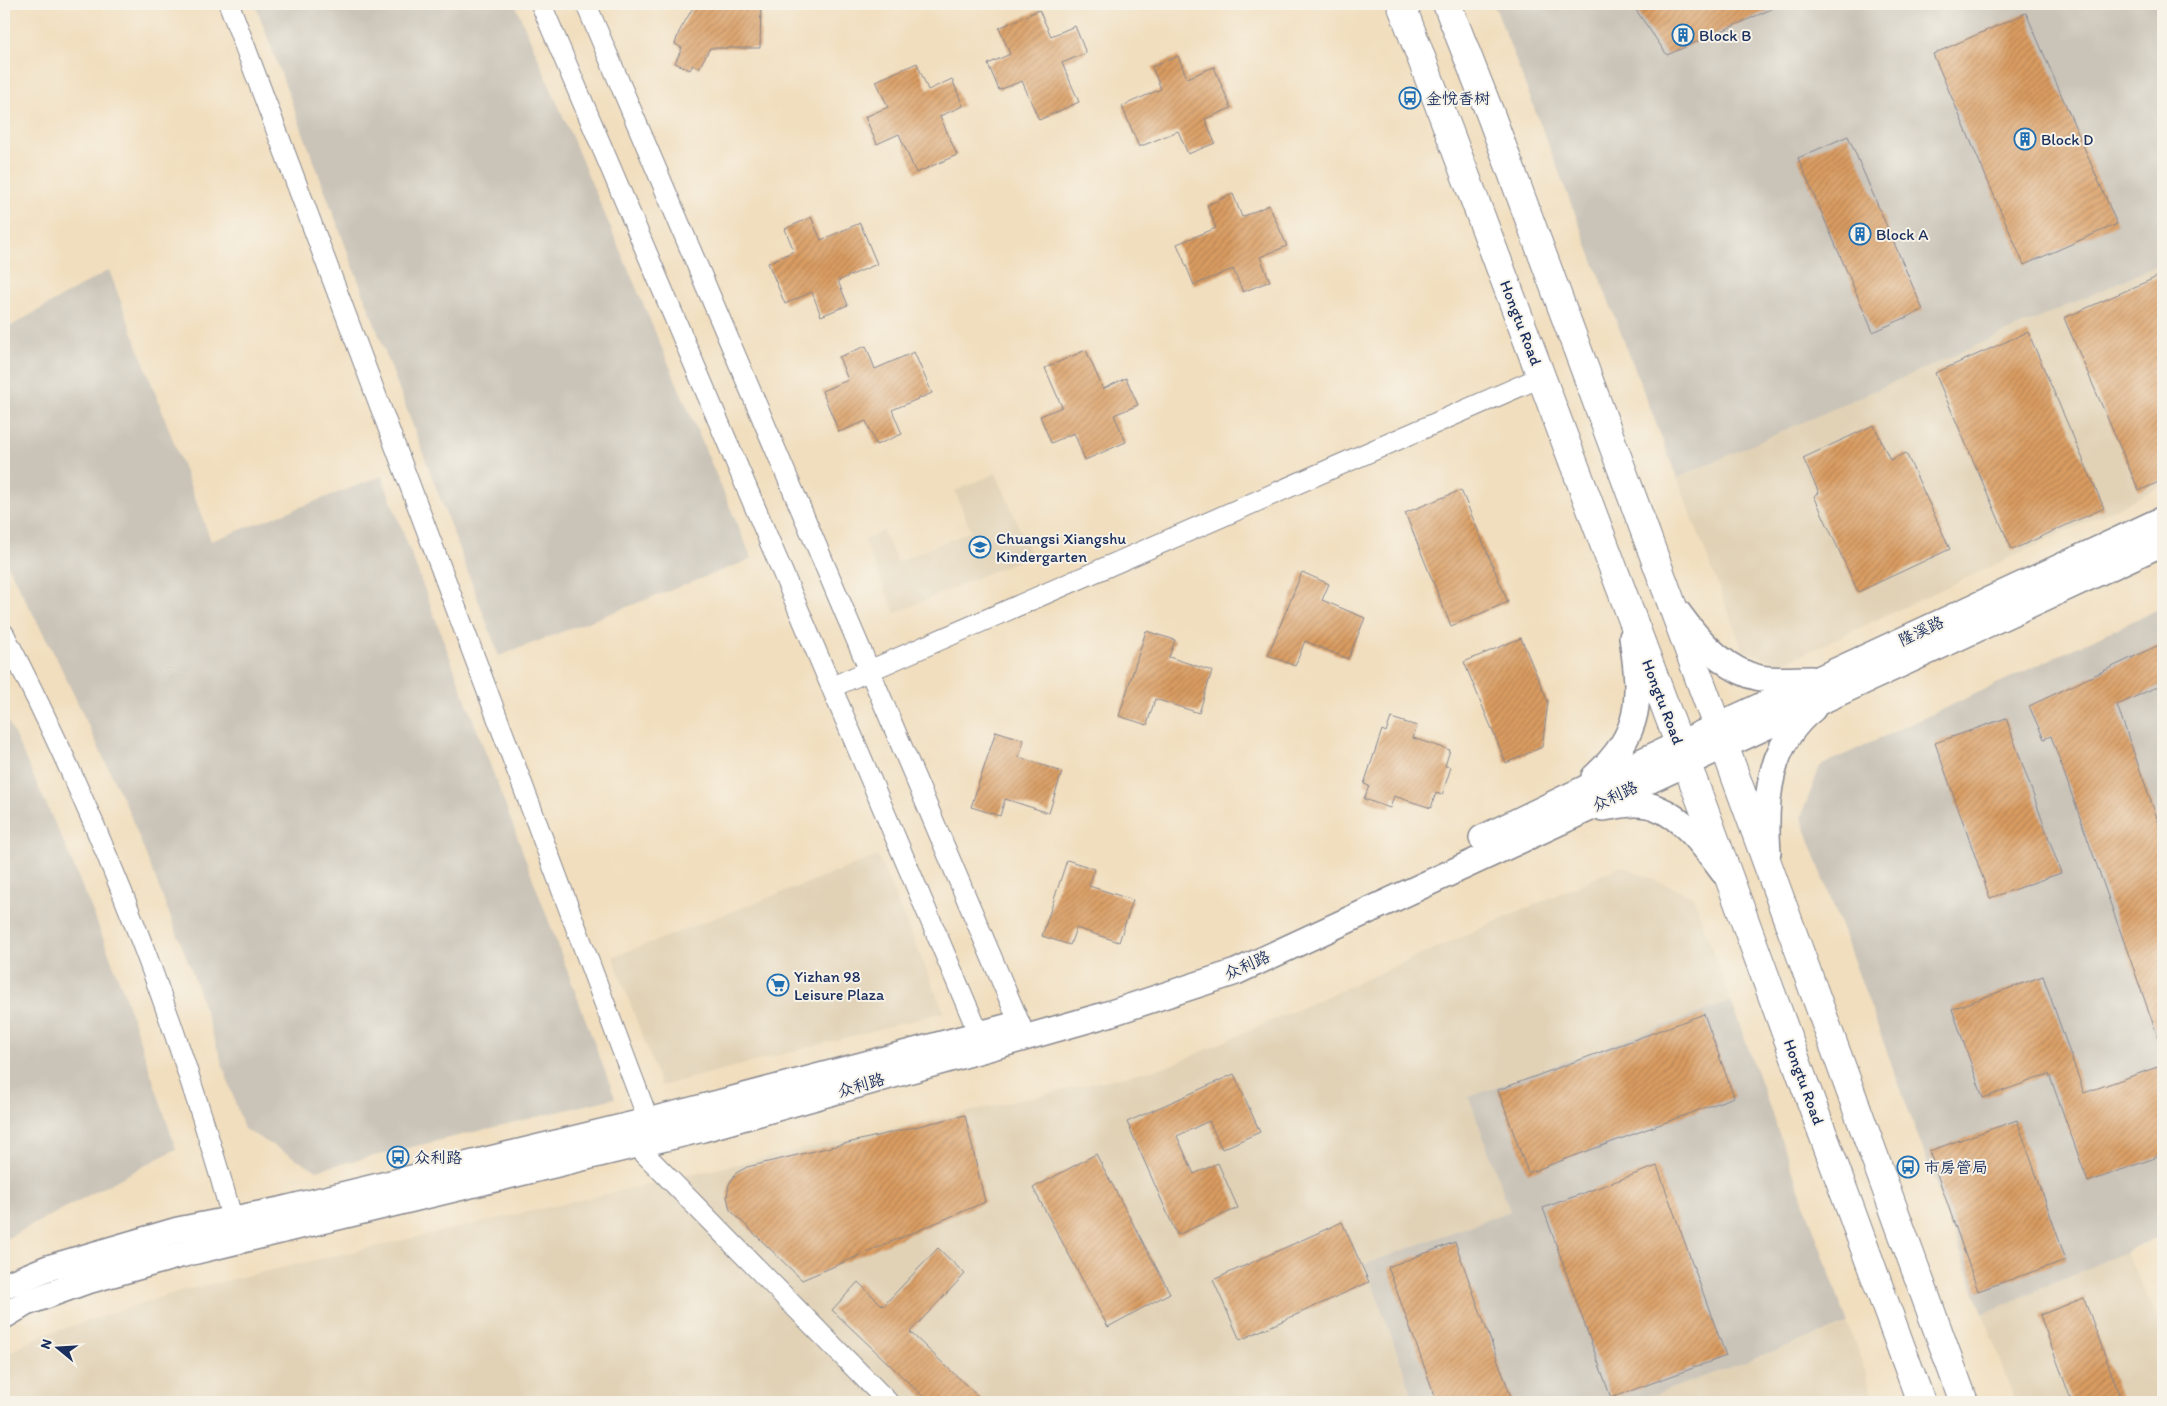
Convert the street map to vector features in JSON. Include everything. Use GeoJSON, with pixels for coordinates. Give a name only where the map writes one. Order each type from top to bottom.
{"type":"FeatureCollection","features":[{"type":"Feature","properties":{"kind":"main road","name":"Hongtu Road"},"geometry":{"type":"LineString","coordinates":[[1401,4],[1683,753],[1921,1402]]}},
{"type":"Feature","properties":{"kind":"main road"},"geometry":{"type":"LineString","coordinates":[[1448,4],[1495,125],[1721,736],[1964,1402]]}},
{"type":"Feature","properties":{"kind":"street"},"geometry":{"type":"LineString","coordinates":[[229,4],[647,1135],[888,1402]]}},
{"type":"Feature","properties":{"kind":"street"},"geometry":{"type":"LineString","coordinates":[[541,4],[982,1041]]}},
{"type":"Feature","properties":{"kind":"street"},"geometry":{"type":"LineString","coordinates":[[586,4],[1023,1030]]}},
{"type":"Feature","properties":{"kind":"street"},"geometry":{"type":"LineString","coordinates":[[832,687],[1541,377]]}},
{"type":"Feature","properties":{"kind":"street","name":"隆溪路"},"geometry":{"type":"LineString","coordinates":[[1683,753],[1825,687],[2163,519]]}},
{"type":"Feature","properties":{"kind":"street","name":"隆溪路"},"geometry":{"type":"LineString","coordinates":[[1825,687],[2163,543]]}},
{"type":"Feature","properties":{"kind":"street"},"geometry":{"type":"LineString","coordinates":[[1670,600],[1689,628],[1734,669],[1759,678],[1825,687],[1784,741],[1770,779],[1766,820],[1770,870]]}},
{"type":"Feature","properties":{"kind":"street"},"geometry":{"type":"LineString","coordinates":[[1579,802],[1627,739],[1636,711],[1638,674],[1629,610]]}},
{"type":"Feature","properties":{"kind":"street"},"geometry":{"type":"LineString","coordinates":[[4,634],[62,750],[128,903],[185,1060],[235,1229]]}},
{"type":"Feature","properties":{"kind":"street","name":"众利路"},"geometry":{"type":"LineString","coordinates":[[4,1316],[26,1303],[235,1229],[647,1135],[713,1127],[982,1041],[1023,1030],[1105,1015],[1236,972],[1579,802],[1683,753]]}},
{"type":"Feature","properties":{"kind":"street"},"geometry":{"type":"LineString","coordinates":[[1579,802],[1627,804],[1656,808],[1683,825],[1705,847],[1732,885]]}},
{"type":"Feature","properties":{"kind":"street","name":"众利路"},"geometry":{"type":"LineString","coordinates":[[4,1286],[48,1268],[178,1230],[235,1229]]}},
{"type":"Feature","properties":{"kind":"shaded area"},"geometry":{"type":"Polygon","coordinates":[[[255,4],[515,4],[752,559],[499,656],[255,4]]]}},
{"type":"Feature","properties":{"kind":"shaded area"},"geometry":{"type":"Polygon","coordinates":[[[1494,4],[2163,4],[2163,263],[1677,478],[1494,4]]]}},
{"type":"Feature","properties":{"kind":"shaded area"},"geometry":{"type":"Polygon","coordinates":[[[2163,263],[2163,486],[1782,664],[1743,650],[1677,478],[2163,263]]]}},
{"type":"Feature","properties":{"kind":"shaded area"},"geometry":{"type":"Polygon","coordinates":[[[109,270],[211,541],[382,476],[615,1098],[316,1170],[244,1129],[191,969],[129,812],[57,659],[4,559],[4,330],[109,270]]]}},
{"type":"Feature","properties":{"kind":"shaded area","name":"Chuangsi Xiangshu Kindergarten"},"geometry":{"type":"Polygon","coordinates":[[[996,473],[1031,555],[895,613],[864,540],[883,531],[897,562],[971,531],[955,491],[996,473]]]}},
{"type":"Feature","properties":{"kind":"shaded area"},"geometry":{"type":"Polygon","coordinates":[[[2163,607],[2163,1235],[1983,1314],[1801,817],[1820,766],[2163,607]]]}},
{"type":"Feature","properties":{"kind":"shaded area"},"geometry":{"type":"Polygon","coordinates":[[[4,712],[63,841],[95,917],[124,993],[176,1149],[4,1240],[4,712]]]}},
{"type":"Feature","properties":{"kind":"shaded area","name":"Yizhan 98 Leisure Plaza"},"geometry":{"type":"Polygon","coordinates":[[[878,856],[944,1012],[661,1086],[613,957],[878,856]]]}},
{"type":"Feature","properties":{"kind":"shaded area"},"geometry":{"type":"Polygon","coordinates":[[[1622,866],[1693,896],[1731,1001],[1469,1097],[1510,1211],[1365,1264],[1415,1402],[4,1402],[4,1356],[38,1337],[180,1291],[1169,1066],[1622,866]]]}},
{"type":"Feature","properties":{"kind":"shaded area"},"geometry":{"type":"Polygon","coordinates":[[[1731,1001],[1848,1324],[1635,1402],[1415,1402],[1365,1264],[1510,1211],[1469,1097],[1731,1001]]]}},
{"type":"Feature","properties":{"kind":"shaded area"},"geometry":{"type":"Polygon","coordinates":[[[2125,1251],[2163,1329],[2163,1402],[2015,1402],[1983,1314],[2125,1251]]]}},
{"type":"Feature","properties":{"kind":"shaded area"},"geometry":{"type":"Polygon","coordinates":[[[1848,1325],[1876,1402],[1635,1402],[1848,1325]]]}},
{"type":"Feature","properties":{"kind":"building"},"geometry":{"type":"Polygon","coordinates":[[[695,4],[761,4],[760,48],[710,48],[699,68],[693,65],[690,70],[675,63],[682,48],[675,44],[679,32],[695,4]]]}},
{"type":"Feature","properties":{"kind":"building","name":"Block B"},"geometry":{"type":"Polygon","coordinates":[[[1632,4],[1783,4],[1667,55],[1632,4]]]}},
{"type":"Feature","properties":{"kind":"building"},"geometry":{"type":"Polygon","coordinates":[[[1039,10],[1051,36],[1075,26],[1086,53],[1062,63],[1079,102],[1039,120],[1022,81],[999,90],[988,64],[1010,54],[999,28],[1039,10]]]}},
{"type":"Feature","properties":{"kind":"building","name":"Block D"},"geometry":{"type":"Polygon","coordinates":[[[2026,13],[2117,224],[2024,265],[1933,54],[2026,13]]]}},
{"type":"Feature","properties":{"kind":"building"},"geometry":{"type":"Polygon","coordinates":[[[1178,56],[1187,78],[1214,67],[1231,108],[1205,119],[1215,143],[1188,154],[1178,131],[1139,147],[1122,106],[1161,89],[1152,67],[1178,56]]]}},
{"type":"Feature","properties":{"kind":"building"},"geometry":{"type":"Polygon","coordinates":[[[917,63],[928,90],[952,79],[963,106],[940,116],[957,155],[916,173],[899,134],[877,144],[865,117],[888,107],[876,81],[917,63]]]}},
{"type":"Feature","properties":{"kind":"building","name":"Block A"},"geometry":{"type":"Polygon","coordinates":[[[1848,136],[1923,310],[1873,332],[1798,158],[1848,136]]]}},
{"type":"Feature","properties":{"kind":"building"},"geometry":{"type":"Polygon","coordinates":[[[1233,194],[1242,217],[1269,205],[1287,246],[1260,257],[1270,281],[1243,292],[1233,269],[1194,285],[1177,244],[1216,228],[1207,205],[1233,194]]]}},
{"type":"Feature","properties":{"kind":"building"},"geometry":{"type":"Polygon","coordinates":[[[811,217],[821,240],[860,223],[877,264],[838,281],[848,305],[821,316],[812,292],[785,304],[768,263],[794,251],[785,229],[811,217]]]}},
{"type":"Feature","properties":{"kind":"building"},"geometry":{"type":"Polygon","coordinates":[[[2157,277],[2163,292],[2163,480],[2139,491],[2064,318],[2157,277]]]}},
{"type":"Feature","properties":{"kind":"building"},"geometry":{"type":"Polygon","coordinates":[[[2028,332],[2104,508],[2012,550],[1935,373],[2028,332]]]}},
{"type":"Feature","properties":{"kind":"building"},"geometry":{"type":"Polygon","coordinates":[[[866,346],[875,369],[914,352],[932,393],[892,410],[902,434],[876,445],[866,421],[839,432],[822,391],[848,380],[839,357],[866,346]]]}},
{"type":"Feature","properties":{"kind":"building"},"geometry":{"type":"Polygon","coordinates":[[[1086,350],[1103,389],[1126,378],[1138,405],[1114,415],[1126,442],[1085,460],[1074,433],[1051,443],[1040,416],[1062,407],[1045,368],[1086,350]]]}},
{"type":"Feature","properties":{"kind":"building"},"geometry":{"type":"Polygon","coordinates":[[[1874,425],[1890,460],[1906,453],[1950,549],[1858,592],[1814,496],[1819,493],[1803,458],[1874,425]]]}},
{"type":"Feature","properties":{"kind":"building"},"geometry":{"type":"Polygon","coordinates":[[[1461,490],[1508,602],[1451,626],[1405,513],[1461,490]]]}},
{"type":"Feature","properties":{"kind":"building"},"geometry":{"type":"Polygon","coordinates":[[[1302,572],[1329,584],[1322,600],[1365,618],[1348,659],[1305,641],[1295,666],[1268,655],[1302,572]]]}},
{"type":"Feature","properties":{"kind":"building"},"geometry":{"type":"Polygon","coordinates":[[[1146,631],[1175,640],[1169,657],[1212,671],[1199,713],[1155,699],[1147,725],[1119,716],[1146,631]]]}},
{"type":"Feature","properties":{"kind":"building"},"geometry":{"type":"Polygon","coordinates":[[[1521,638],[1548,702],[1542,747],[1506,763],[1464,662],[1521,638]]]}},
{"type":"Feature","properties":{"kind":"building"},"geometry":{"type":"Polygon","coordinates":[[[2163,643],[2163,684],[2117,705],[2163,835],[2163,1045],[2161,1046],[2051,736],[2044,739],[2029,706],[2163,643]]]}},
{"type":"Feature","properties":{"kind":"building"},"geometry":{"type":"Polygon","coordinates":[[[1391,718],[1417,726],[1413,738],[1450,750],[1445,766],[1451,767],[1442,795],[1436,793],[1431,808],[1394,796],[1390,808],[1364,799],[1369,786],[1364,784],[1382,730],[1386,732],[1391,718]]]}},
{"type":"Feature","properties":{"kind":"building"},"geometry":{"type":"Polygon","coordinates":[[[2006,718],[2061,873],[1990,898],[1935,743],[2006,718]]]}},
{"type":"Feature","properties":{"kind":"building"},"geometry":{"type":"Polygon","coordinates":[[[996,731],[1024,740],[1019,757],[1062,772],[1049,813],[1005,799],[1000,816],[971,807],[996,731]]]}},
{"type":"Feature","properties":{"kind":"building"},"geometry":{"type":"Polygon","coordinates":[[[1067,860],[1095,869],[1089,886],[1133,900],[1119,942],[1076,928],[1070,945],[1042,936],[1067,860]]]}},
{"type":"Feature","properties":{"kind":"building"},"geometry":{"type":"Polygon","coordinates":[[[2043,976],[2084,1093],[2163,1065],[2163,1155],[2088,1182],[2049,1074],[1983,1098],[1952,1009],[2043,976]]]}},
{"type":"Feature","properties":{"kind":"building"},"geometry":{"type":"Polygon","coordinates":[[[1704,1014],[1734,1097],[1528,1173],[1498,1090],[1704,1014]]]}},
{"type":"Feature","properties":{"kind":"building"},"geometry":{"type":"Polygon","coordinates":[[[1234,1074],[1260,1132],[1222,1149],[1209,1121],[1177,1136],[1194,1174],[1218,1163],[1238,1208],[1177,1235],[1127,1122],[1234,1074]]]}},
{"type":"Feature","properties":{"kind":"building"},"geometry":{"type":"Polygon","coordinates":[[[965,1115],[985,1202],[802,1280],[730,1210],[727,1197],[729,1184],[736,1173],[747,1167],[965,1115]]]}},
{"type":"Feature","properties":{"kind":"building"},"geometry":{"type":"Polygon","coordinates":[[[2017,1120],[2066,1260],[1978,1291],[1929,1151],[2017,1120]]]}},
{"type":"Feature","properties":{"kind":"building"},"geometry":{"type":"Polygon","coordinates":[[[1096,1154],[1170,1293],[1108,1327],[1033,1188],[1096,1154]]]}},
{"type":"Feature","properties":{"kind":"building"},"geometry":{"type":"Polygon","coordinates":[[[1657,1166],[1726,1356],[1611,1398],[1543,1208],[1657,1166]]]}},
{"type":"Feature","properties":{"kind":"building"},"geometry":{"type":"Polygon","coordinates":[[[1342,1222],[1369,1282],[1240,1340],[1213,1280],[1342,1222]]]}},
{"type":"Feature","properties":{"kind":"building"},"geometry":{"type":"Polygon","coordinates":[[[1455,1242],[1513,1402],[1437,1402],[1388,1267],[1455,1242]]]}},
{"type":"Feature","properties":{"kind":"building"},"geometry":{"type":"Polygon","coordinates":[[[938,1248],[965,1274],[910,1332],[984,1402],[929,1402],[832,1310],[858,1282],[883,1306],[938,1248]]]}},
{"type":"Feature","properties":{"kind":"building"},"geometry":{"type":"Polygon","coordinates":[[[2084,1298],[2122,1402],[2072,1402],[2040,1315],[2084,1298]]]}},
{"type":"Feature","properties":{"kind":"place","name":"Block B"},"geometry":{"type":"Point","coordinates":[1683,35]}},
{"type":"Feature","properties":{"kind":"place","name":"金悦香树"},"geometry":{"type":"Point","coordinates":[1410,98]}},
{"type":"Feature","properties":{"kind":"place","name":"Block D"},"geometry":{"type":"Point","coordinates":[2025,139]}},
{"type":"Feature","properties":{"kind":"place","name":"Block A"},"geometry":{"type":"Point","coordinates":[1860,234]}},
{"type":"Feature","properties":{"kind":"place","name":"Chuangsi Xiangshu Kindergarten"},"geometry":{"type":"Point","coordinates":[980,547]}},
{"type":"Feature","properties":{"kind":"place","name":"Yizhan 98 Leisure Plaza"},"geometry":{"type":"Point","coordinates":[778,985]}},
{"type":"Feature","properties":{"kind":"place","name":"众利路"},"geometry":{"type":"Point","coordinates":[398,1157]}},
{"type":"Feature","properties":{"kind":"place","name":"市房管局"},"geometry":{"type":"Point","coordinates":[1908,1167]}}]}
